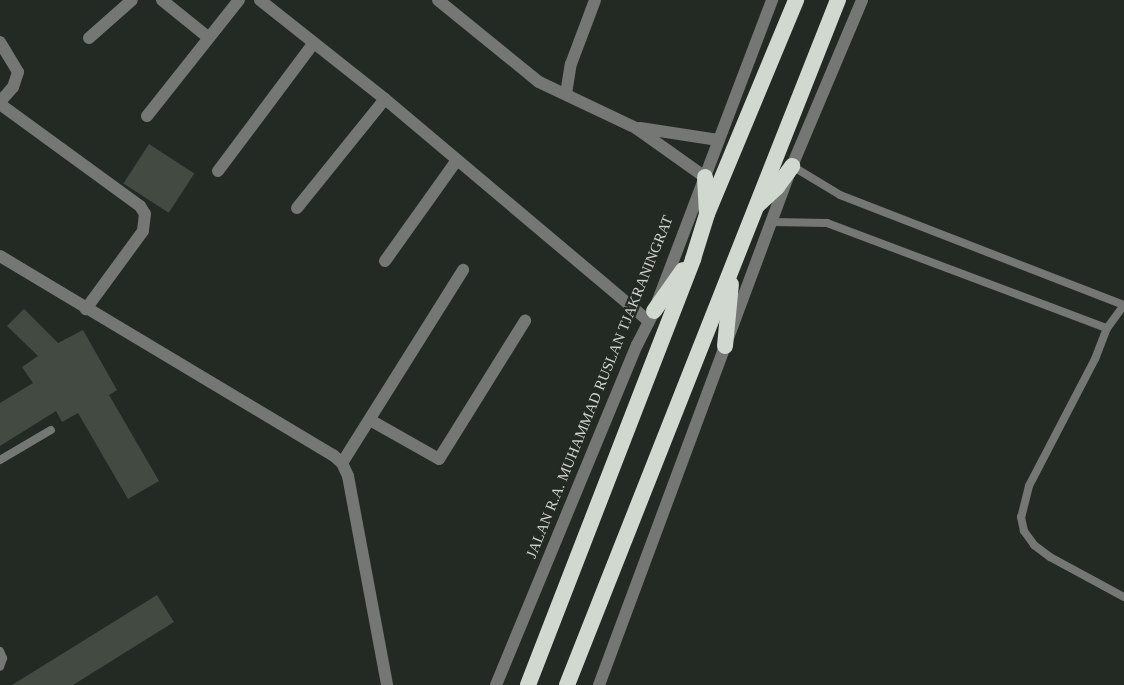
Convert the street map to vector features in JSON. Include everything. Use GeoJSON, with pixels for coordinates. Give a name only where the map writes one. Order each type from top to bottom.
{"type":"FeatureCollection","features":[{"type":"Feature","properties":{"kind":"highway"},"geometry":{"type":"LineString","coordinates":[[528,685],[693,259],[707,214],[796,0]]}},
{"type":"Feature","properties":{"kind":"highway"},"geometry":{"type":"LineString","coordinates":[[567,685],[838,0]]}},
{"type":"Feature","properties":{"kind":"highway"},"geometry":{"type":"LineString","coordinates":[[755,208],[777,187],[792,166]]}},
{"type":"Feature","properties":{"kind":"highway"},"geometry":{"type":"LineString","coordinates":[[705,177],[707,214]]}},
{"type":"Feature","properties":{"kind":"highway"},"geometry":{"type":"LineString","coordinates":[[652,316],[672,282],[693,259]]}},
{"type":"Feature","properties":{"kind":"highway"},"geometry":{"type":"LineString","coordinates":[[725,346],[732,268]]}},
{"type":"Feature","properties":{"kind":"street"},"geometry":{"type":"LineString","coordinates":[[88,38],[132,0]]}},
{"type":"Feature","properties":{"kind":"street"},"geometry":{"type":"LineString","coordinates":[[162,0],[209,38]]}},
{"type":"Feature","properties":{"kind":"street"},"geometry":{"type":"LineString","coordinates":[[147,116],[239,0]]}},
{"type":"Feature","properties":{"kind":"street"},"geometry":{"type":"LineString","coordinates":[[260,0],[652,316]]}},
{"type":"Feature","properties":{"kind":"street"},"geometry":{"type":"LineString","coordinates":[[438,0],[538,82],[636,128],[705,177]]}},
{"type":"Feature","properties":{"kind":"street"},"geometry":{"type":"LineString","coordinates":[[566,94],[571,64],[594,0]]}},
{"type":"Feature","properties":{"kind":"street","name":"JALAN R.A. MUHAMMAD RUSLAN TJAKRANINGRAT"},"geometry":{"type":"LineString","coordinates":[[496,685],[637,345],[652,316],[772,0]]}},
{"type":"Feature","properties":{"kind":"street"},"geometry":{"type":"LineString","coordinates":[[599,685],[792,166],[862,0]]}},
{"type":"Feature","properties":{"kind":"street"},"geometry":{"type":"LineString","coordinates":[[0,42],[18,72],[16,82],[0,103],[140,206],[146,214],[143,231],[86,309]]}},
{"type":"Feature","properties":{"kind":"street"},"geometry":{"type":"LineString","coordinates":[[218,171],[313,44]]}},
{"type":"Feature","properties":{"kind":"street"},"geometry":{"type":"LineString","coordinates":[[297,208],[385,99]]}},
{"type":"Feature","properties":{"kind":"street"},"geometry":{"type":"LineString","coordinates":[[636,128],[718,140]]}},
{"type":"Feature","properties":{"kind":"street"},"geometry":{"type":"LineString","coordinates":[[385,261],[457,160]]}},
{"type":"Feature","properties":{"kind":"street"},"geometry":{"type":"LineString","coordinates":[[0,256],[333,455],[342,463],[348,476],[387,685]]}},
{"type":"Feature","properties":{"kind":"street"},"geometry":{"type":"LineString","coordinates":[[342,463],[462,270]]}},
{"type":"Feature","properties":{"kind":"street"},"geometry":{"type":"LineString","coordinates":[[370,420],[439,459],[525,321]]}},
{"type":"Feature","properties":{"kind":"lane"},"geometry":{"type":"LineString","coordinates":[[792,166],[840,195],[1124,305],[1107,328],[1095,358],[1029,486],[1022,506],[1021,524],[1034,545],[1050,557],[1124,597]]}},
{"type":"Feature","properties":{"kind":"lane"},"geometry":{"type":"LineString","coordinates":[[772,222],[826,223],[1107,328]]}},
{"type":"Feature","properties":{"kind":"lane"},"geometry":{"type":"LineString","coordinates":[[0,460],[51,430]]}},
{"type":"Feature","properties":{"kind":"lane"},"geometry":{"type":"LineString","coordinates":[[0,651],[3,658],[0,667]]}},
{"type":"Feature","properties":{"kind":"building"},"geometry":{"type":"Polygon","coordinates":[[[149,144],[194,173],[169,213],[123,183],[149,144]]]}},
{"type":"Feature","properties":{"kind":"building"},"geometry":{"type":"Polygon","coordinates":[[[24,309],[58,343],[83,330],[117,390],[109,395],[159,481],[128,499],[78,413],[62,422],[56,411],[0,446],[0,403],[33,383],[22,367],[38,356],[7,326],[24,309]]]}},
{"type":"Feature","properties":{"kind":"building"},"geometry":{"type":"Polygon","coordinates":[[[157,595],[174,622],[73,685],[12,685],[157,595]]]}}]}
